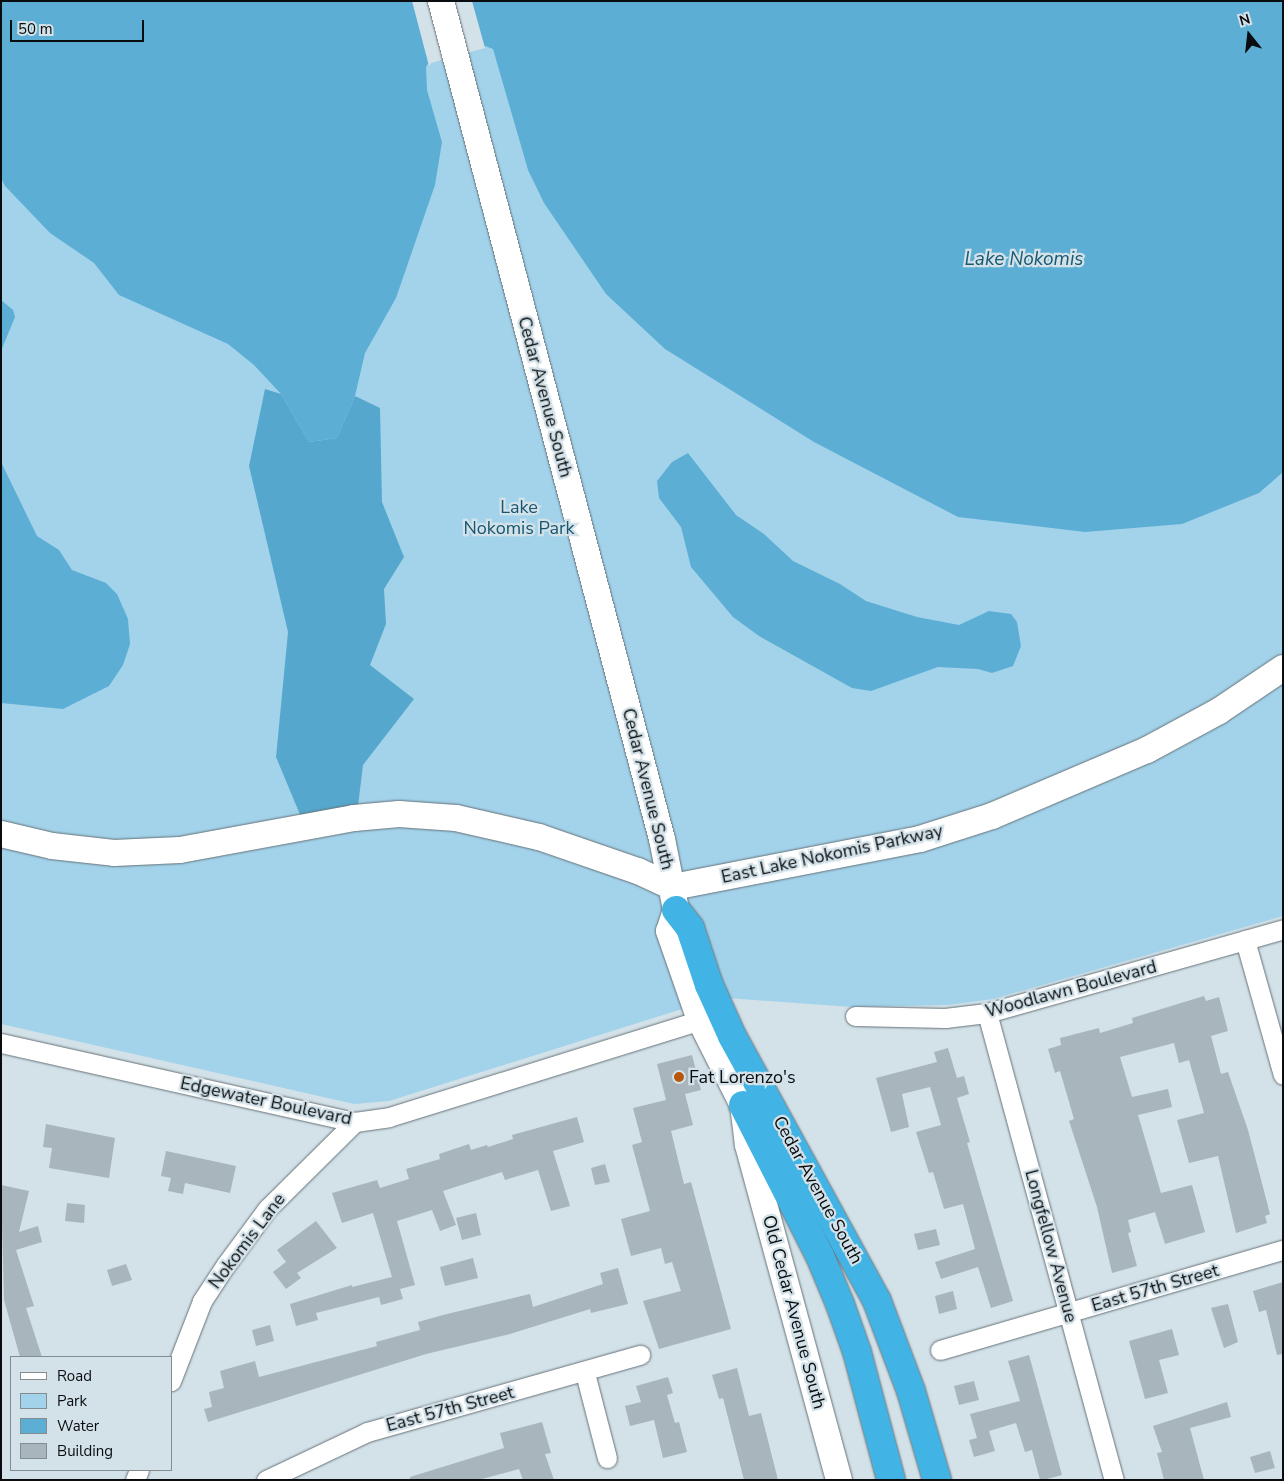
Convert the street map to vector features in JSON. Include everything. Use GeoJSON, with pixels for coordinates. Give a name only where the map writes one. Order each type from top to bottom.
{"type":"FeatureCollection","features":[{"type":"Feature","properties":{"kind":"highway","name":"Cedar Avenue South"},"geometry":{"type":"LineString","coordinates":[[675,899],[690,928],[709,985],[732,1036],[877,1301],[908,1384],[937,1480]]}},
{"type":"Feature","properties":{"kind":"highway","name":"Cedar Avenue South"},"geometry":{"type":"LineString","coordinates":[[742,1105],[820,1256],[840,1304],[857,1352],[892,1480]]}},
{"type":"Feature","properties":{"kind":"street","name":"Cedar Avenue South"},"geometry":{"type":"LineString","coordinates":[[441,1],[675,899],[670,931],[700,1020],[742,1105]]}},
{"type":"Feature","properties":{"kind":"street","name":"East Lake Nokomis Parkway"},"geometry":{"type":"LineString","coordinates":[[675,899],[920,839],[992,816],[1147,750],[1219,711],[1283,668]]}},
{"type":"Feature","properties":{"kind":"street"},"geometry":{"type":"LineString","coordinates":[[1,834],[52,846],[114,853],[180,850],[354,818],[399,814],[456,818],[539,837],[638,871],[675,899]]}},
{"type":"Feature","properties":{"kind":"street","name":"Woodlawn Boulevard"},"geometry":{"type":"LineString","coordinates":[[855,1016],[945,1018],[987,1013],[1283,929]]}},
{"type":"Feature","properties":{"kind":"street"},"geometry":{"type":"LineString","coordinates":[[1245,940],[1283,1075]]}},
{"type":"Feature","properties":{"kind":"street","name":"Longfellow Avenue"},"geometry":{"type":"LineString","coordinates":[[987,1013],[1114,1480]]}},
{"type":"Feature","properties":{"kind":"street","name":"Edgewater Boulevard"},"geometry":{"type":"LineString","coordinates":[[1,1043],[355,1122],[389,1117],[700,1020]]}},
{"type":"Feature","properties":{"kind":"street","name":"Old Cedar Avenue South"},"geometry":{"type":"LineString","coordinates":[[742,1105],[748,1145],[839,1480]]}},
{"type":"Feature","properties":{"kind":"street","name":"Nokomis Lane"},"geometry":{"type":"LineString","coordinates":[[172,1378],[202,1301],[225,1266],[267,1209],[355,1122]]}},
{"type":"Feature","properties":{"kind":"street","name":"East 57th Street"},"geometry":{"type":"LineString","coordinates":[[940,1350],[1283,1250]]}},
{"type":"Feature","properties":{"kind":"street","name":"East 57th Street"},"geometry":{"type":"LineString","coordinates":[[266,1480],[367,1432],[585,1373],[640,1356]]}},
{"type":"Feature","properties":{"kind":"street"},"geometry":{"type":"LineString","coordinates":[[585,1373],[607,1458]]}},
{"type":"Feature","properties":{"kind":"green space","name":"Lake Nokomis Park"},"geometry":{"type":"Polygon","coordinates":[[[1,1],[1283,1],[1283,916],[993,999],[948,1005],[852,1007],[727,998],[679,1010],[389,1101],[354,1104],[1,1024],[1,1]]]}},
{"type":"Feature","properties":{"kind":"shaded area"},"geometry":{"type":"Polygon","coordinates":[[[265,389],[281,394],[309,442],[337,438],[355,396],[380,408],[382,502],[404,557],[384,589],[386,624],[370,665],[414,699],[363,765],[358,806],[301,817],[276,757],[288,632],[249,466],[265,389]]]}},
{"type":"Feature","properties":{"kind":"water","name":"Lake Nokomis"},"geometry":{"type":"Polygon","coordinates":[[[1,1],[1283,1],[1283,472],[1259,493],[1182,524],[1085,532],[958,517],[814,442],[665,349],[606,294],[544,203],[528,170],[493,49],[485,46],[430,61],[426,67],[427,90],[442,142],[435,185],[396,298],[365,353],[355,396],[337,438],[309,442],[281,394],[254,365],[228,344],[119,295],[94,263],[50,233],[5,186],[1,178],[1,1]]]}},
{"type":"Feature","properties":{"kind":"water"},"geometry":{"type":"Polygon","coordinates":[[[1,300],[13,310],[15,317],[1,351],[1,300]]]}},
{"type":"Feature","properties":{"kind":"water"},"geometry":{"type":"Polygon","coordinates":[[[688,453],[736,515],[764,534],[793,561],[840,584],[866,601],[917,617],[959,625],[989,611],[1011,614],[1017,622],[1021,646],[1013,666],[992,673],[978,669],[938,667],[871,691],[852,688],[759,636],[733,617],[691,567],[681,527],[659,498],[657,481],[672,462],[688,453]]]}},
{"type":"Feature","properties":{"kind":"water"},"geometry":{"type":"Polygon","coordinates":[[[1,462],[37,536],[59,550],[72,570],[106,583],[117,594],[128,619],[130,644],[123,665],[109,686],[63,709],[1,703],[1,462]]]}},
{"type":"Feature","properties":{"kind":"pier"},"geometry":{"type":"Polygon","coordinates":[[[412,1],[472,1],[485,48],[431,63],[429,66],[412,1]]]}},
{"type":"Feature","properties":{"kind":"building"},"geometry":{"type":"Polygon","coordinates":[[[1204,996],[1206,1001],[1219,997],[1228,1031],[1211,1036],[1221,1074],[1228,1072],[1248,1130],[1270,1214],[1265,1216],[1267,1223],[1236,1233],[1218,1156],[1189,1163],[1177,1120],[1204,1113],[1189,1060],[1179,1063],[1174,1043],[1120,1057],[1132,1097],[1168,1089],[1172,1107],[1138,1115],[1161,1193],[1192,1185],[1205,1232],[1165,1244],[1155,1212],[1128,1220],[1131,1232],[1128,1233],[1137,1266],[1112,1273],[1097,1207],[1069,1121],[1074,1119],[1060,1071],[1055,1073],[1048,1049],[1061,1045],[1060,1038],[1099,1028],[1100,1033],[1133,1023],[1132,1018],[1204,996]]]}},
{"type":"Feature","properties":{"kind":"building"},"geometry":{"type":"Polygon","coordinates":[[[948,1048],[957,1078],[964,1076],[969,1094],[957,1098],[970,1142],[967,1143],[1013,1301],[991,1308],[978,1267],[941,1279],[935,1262],[975,1249],[963,1204],[944,1209],[933,1172],[929,1173],[916,1132],[941,1125],[930,1087],[902,1094],[909,1127],[891,1132],[876,1078],[937,1062],[934,1052],[948,1048]]]}},
{"type":"Feature","properties":{"kind":"building"},"geometry":{"type":"Polygon","coordinates":[[[692,1055],[701,1090],[685,1094],[693,1125],[671,1131],[684,1184],[691,1182],[731,1329],[659,1349],[643,1301],[681,1291],[672,1262],[665,1264],[661,1248],[631,1256],[621,1219],[650,1211],[632,1145],[642,1142],[633,1108],[666,1100],[657,1064],[692,1055]]]}},
{"type":"Feature","properties":{"kind":"building"},"geometry":{"type":"Polygon","coordinates":[[[577,1117],[584,1142],[553,1151],[570,1206],[551,1211],[538,1170],[505,1180],[502,1172],[443,1191],[456,1225],[440,1231],[432,1210],[397,1221],[415,1285],[400,1289],[403,1299],[381,1305],[379,1297],[316,1313],[318,1320],[296,1326],[290,1304],[352,1285],[352,1287],[392,1277],[373,1213],[342,1223],[332,1193],[377,1180],[380,1188],[409,1179],[406,1169],[440,1159],[439,1154],[469,1144],[471,1150],[487,1145],[488,1147],[513,1139],[512,1135],[577,1117]]]}},
{"type":"Feature","properties":{"kind":"building"},"geometry":{"type":"Polygon","coordinates":[[[46,1124],[115,1138],[109,1178],[49,1168],[52,1148],[43,1147],[46,1124]]]}},
{"type":"Feature","properties":{"kind":"building"},"geometry":{"type":"Polygon","coordinates":[[[166,1151],[236,1166],[230,1193],[185,1183],[183,1194],[168,1191],[171,1178],[161,1176],[166,1151]]]}},
{"type":"Feature","properties":{"kind":"building"},"geometry":{"type":"Polygon","coordinates":[[[605,1164],[610,1182],[595,1185],[591,1168],[605,1164]]]}},
{"type":"Feature","properties":{"kind":"building"},"geometry":{"type":"Polygon","coordinates":[[[1,1185],[29,1191],[19,1232],[38,1226],[42,1242],[16,1250],[34,1306],[26,1308],[42,1356],[20,1356],[4,1300],[1,1185]]]}},
{"type":"Feature","properties":{"kind":"building"},"geometry":{"type":"Polygon","coordinates":[[[67,1203],[85,1205],[84,1223],[65,1221],[67,1203]]]}},
{"type":"Feature","properties":{"kind":"building"},"geometry":{"type":"Polygon","coordinates":[[[476,1213],[481,1235],[462,1240],[456,1218],[476,1213]]]}},
{"type":"Feature","properties":{"kind":"building"},"geometry":{"type":"Polygon","coordinates":[[[316,1221],[337,1248],[297,1273],[301,1278],[286,1289],[273,1272],[286,1262],[277,1250],[316,1221]]]}},
{"type":"Feature","properties":{"kind":"building"},"geometry":{"type":"Polygon","coordinates":[[[936,1229],[940,1245],[918,1250],[914,1234],[936,1229]]]}},
{"type":"Feature","properties":{"kind":"building"},"geometry":{"type":"Polygon","coordinates":[[[473,1258],[478,1278],[445,1286],[440,1267],[473,1258]]]}},
{"type":"Feature","properties":{"kind":"building"},"geometry":{"type":"Polygon","coordinates":[[[126,1264],[132,1280],[112,1286],[107,1270],[126,1264]]]}},
{"type":"Feature","properties":{"kind":"building"},"geometry":{"type":"Polygon","coordinates":[[[618,1268],[628,1304],[591,1313],[590,1309],[510,1334],[426,1354],[208,1422],[204,1409],[212,1407],[209,1392],[224,1388],[220,1371],[255,1361],[259,1377],[377,1346],[376,1342],[420,1330],[418,1322],[443,1315],[530,1294],[533,1307],[603,1284],[600,1273],[618,1268]]]}},
{"type":"Feature","properties":{"kind":"building"},"geometry":{"type":"Polygon","coordinates":[[[1283,1282],[1283,1354],[1277,1355],[1266,1310],[1259,1312],[1253,1291],[1283,1282]]]}},
{"type":"Feature","properties":{"kind":"building"},"geometry":{"type":"Polygon","coordinates":[[[953,1291],[957,1309],[939,1314],[935,1296],[953,1291]]]}},
{"type":"Feature","properties":{"kind":"building"},"geometry":{"type":"Polygon","coordinates":[[[1228,1304],[1238,1342],[1224,1348],[1211,1308],[1228,1304]]]}},
{"type":"Feature","properties":{"kind":"building"},"geometry":{"type":"Polygon","coordinates":[[[270,1325],[274,1341],[256,1346],[252,1330],[270,1325]]]}},
{"type":"Feature","properties":{"kind":"building"},"geometry":{"type":"Polygon","coordinates":[[[1172,1329],[1179,1355],[1159,1360],[1168,1393],[1145,1399],[1129,1341],[1172,1329]]]}},
{"type":"Feature","properties":{"kind":"building"},"geometry":{"type":"Polygon","coordinates":[[[1029,1355],[1062,1475],[1043,1480],[1040,1480],[1032,1450],[1025,1452],[1016,1423],[989,1431],[995,1451],[974,1457],[969,1440],[977,1438],[970,1414],[1020,1401],[1008,1361],[1029,1355]]]}},
{"type":"Feature","properties":{"kind":"building"},"geometry":{"type":"Polygon","coordinates":[[[737,1368],[749,1416],[761,1413],[778,1480],[744,1480],[723,1398],[719,1399],[712,1375],[737,1368]]]}},
{"type":"Feature","properties":{"kind":"building"},"geometry":{"type":"Polygon","coordinates":[[[668,1377],[673,1393],[667,1395],[675,1423],[679,1422],[687,1452],[663,1458],[654,1420],[630,1426],[625,1406],[641,1402],[636,1386],[668,1377]]]}},
{"type":"Feature","properties":{"kind":"building"},"geometry":{"type":"Polygon","coordinates":[[[974,1381],[979,1400],[959,1405],[954,1386],[974,1381]]]}},
{"type":"Feature","properties":{"kind":"building"},"geometry":{"type":"Polygon","coordinates":[[[1227,1402],[1231,1417],[1190,1428],[1204,1480],[1164,1480],[1157,1453],[1162,1452],[1153,1426],[1227,1402]]]}},
{"type":"Feature","properties":{"kind":"building"},"geometry":{"type":"Polygon","coordinates":[[[542,1422],[551,1453],[545,1454],[554,1480],[523,1480],[519,1469],[478,1480],[410,1480],[410,1477],[504,1448],[500,1433],[542,1422]]]}},
{"type":"Feature","properties":{"kind":"building"},"geometry":{"type":"Polygon","coordinates":[[[1270,1451],[1275,1468],[1255,1473],[1250,1457],[1270,1451]]]}},
{"type":"Feature","properties":{"kind":"place","name":"Fat Lorenzo's"},"geometry":{"type":"Point","coordinates":[679,1077]}}]}
